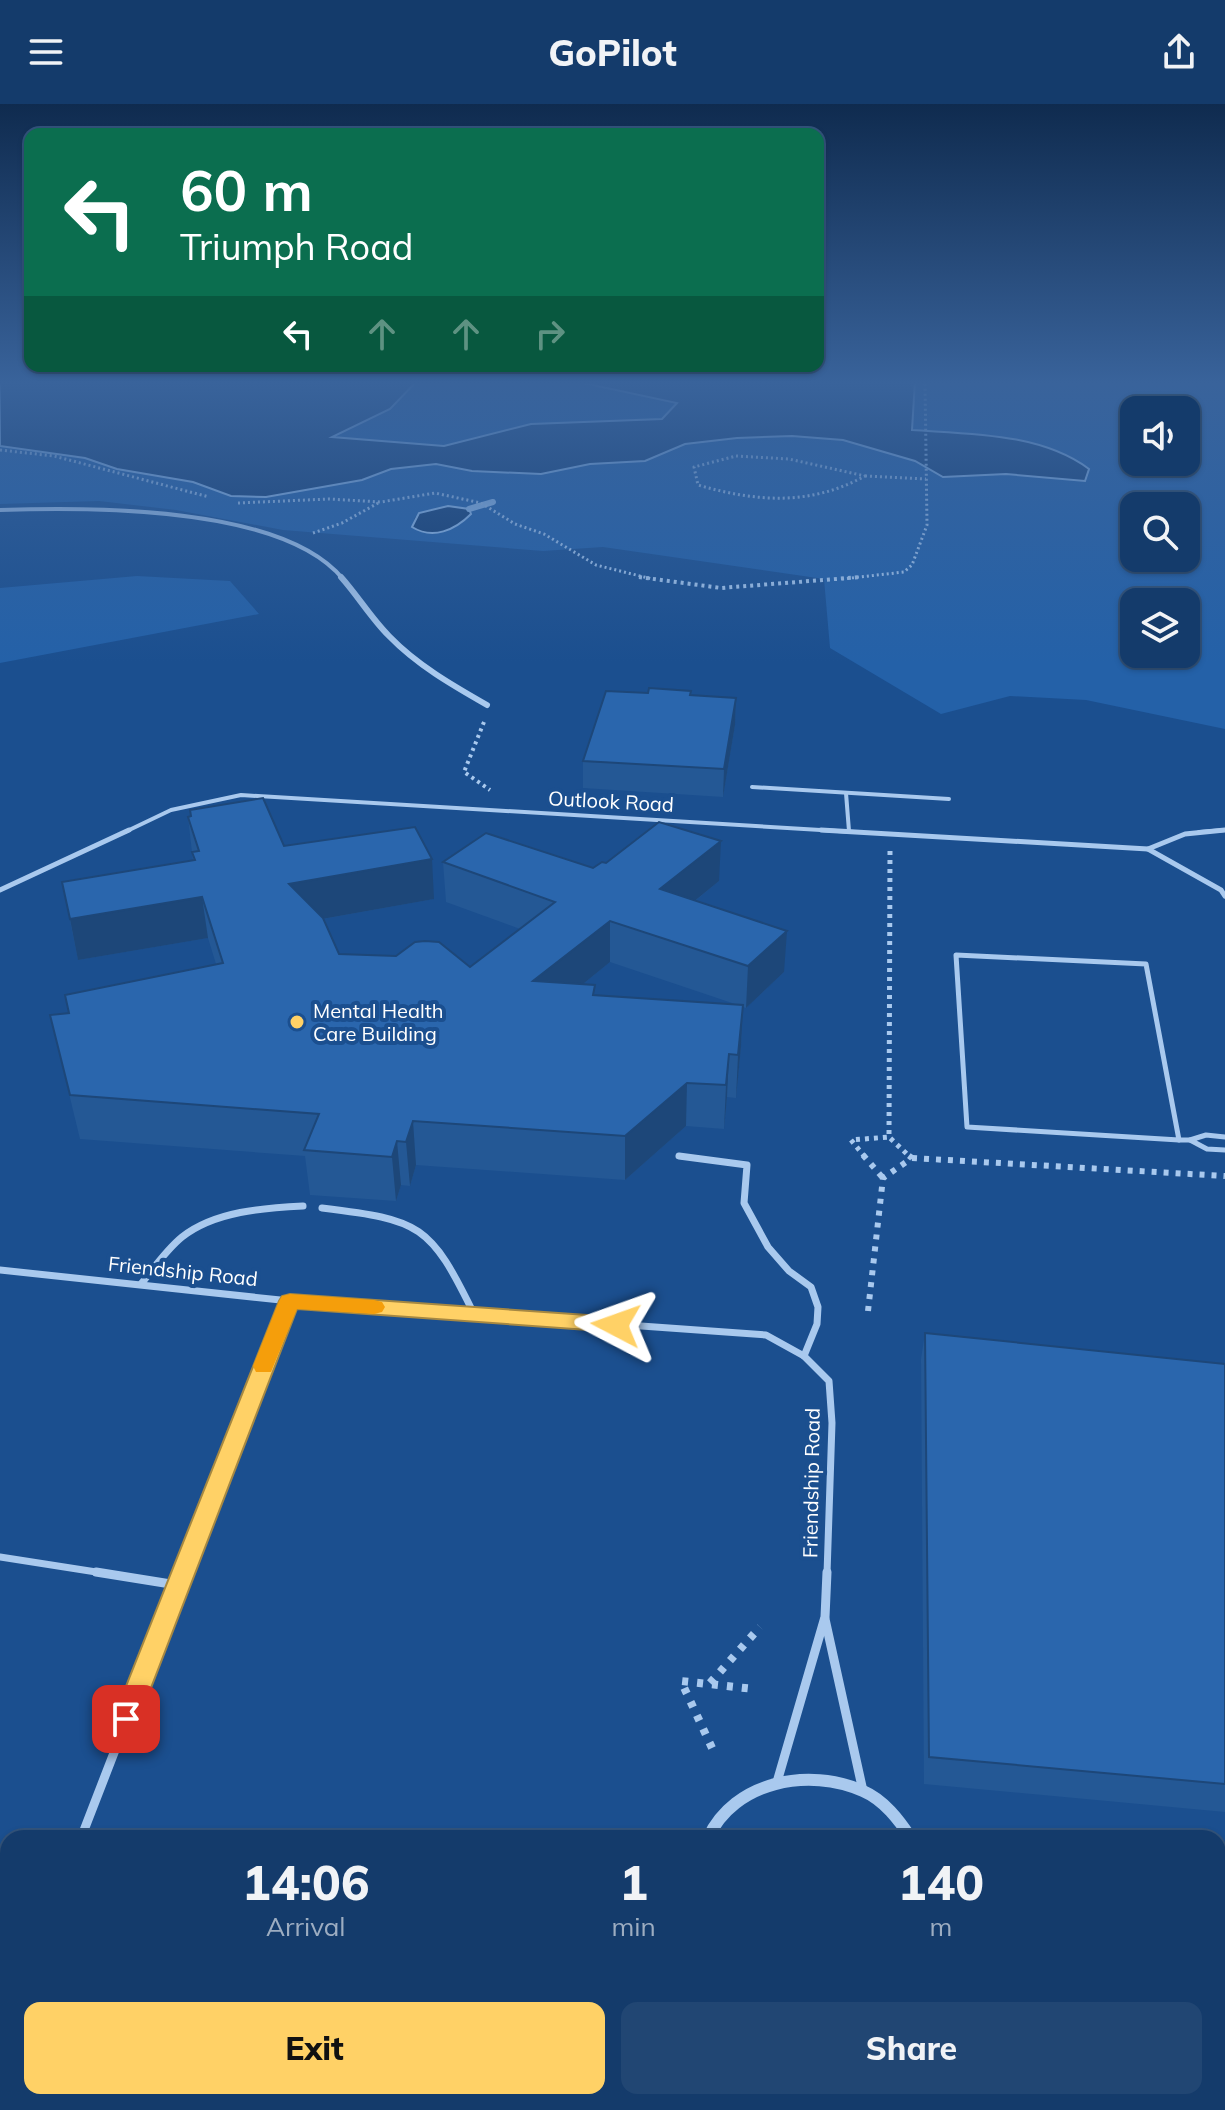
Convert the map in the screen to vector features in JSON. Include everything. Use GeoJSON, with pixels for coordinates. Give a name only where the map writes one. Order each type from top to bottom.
{"type":"FeatureCollection","features":[{"type":"Feature","properties":{"kind":"street"},"geometry":{"type":"LineString","coordinates":[[0,510],[65,507],[122,510],[233,526],[288,540],[326,561],[377,624],[406,653],[442,680],[487,705]]}},
{"type":"Feature","properties":{"kind":"street"},"geometry":{"type":"LineString","coordinates":[[710,1830],[738,1801],[777,1782],[822,1783],[863,1791],[898,1818],[906,1830]]}},
{"type":"Feature","properties":{"kind":"lane"},"geometry":{"type":"LineString","coordinates":[[752,787],[949,799]]}},
{"type":"Feature","properties":{"kind":"lane"},"geometry":{"type":"LineString","coordinates":[[846,793],[849,831]]}},
{"type":"Feature","properties":{"kind":"lane","name":"Outlook Road"},"geometry":{"type":"LineString","coordinates":[[0,890],[171,810],[241,795],[1148,849],[1223,889],[1225,896]]}},
{"type":"Feature","properties":{"kind":"lane"},"geometry":{"type":"LineString","coordinates":[[1148,849],[1176,836],[1200,830],[1225,830]]}},
{"type":"Feature","properties":{"kind":"lane"},"geometry":{"type":"LineString","coordinates":[[1179,1140],[1146,964],[956,955],[967,1127],[1179,1140],[1206,1135],[1225,1137]]}},
{"type":"Feature","properties":{"kind":"lane"},"geometry":{"type":"LineString","coordinates":[[1190,1140],[1207,1149],[1225,1150]]}},
{"type":"Feature","properties":{"kind":"lane"},"geometry":{"type":"LineString","coordinates":[[679,1156],[747,1165],[744,1203],[768,1247],[789,1271],[811,1287],[818,1307],[817,1324],[804,1356]]}},
{"type":"Feature","properties":{"kind":"lane"},"geometry":{"type":"LineString","coordinates":[[141,1285],[188,1233],[231,1216],[273,1207],[303,1206]]}},
{"type":"Feature","properties":{"kind":"lane"},"geometry":{"type":"LineString","coordinates":[[322,1208],[397,1219],[422,1230],[440,1248],[474,1314]]}},
{"type":"Feature","properties":{"kind":"lane","name":"Friendship Road"},"geometry":{"type":"LineString","coordinates":[[0,1270],[290,1301],[766,1335],[804,1356],[829,1381],[832,1423],[825,1617],[777,1782]]}},
{"type":"Feature","properties":{"kind":"lane"},"geometry":{"type":"LineString","coordinates":[[84,1830],[290,1301]]}},
{"type":"Feature","properties":{"kind":"lane"},"geometry":{"type":"LineString","coordinates":[[0,1557],[177,1585]]}},
{"type":"Feature","properties":{"kind":"lane","name":"Friendship Road"},"geometry":{"type":"LineString","coordinates":[[825,1617],[863,1791]]}},
{"type":"Feature","properties":{"kind":"path"},"geometry":{"type":"LineString","coordinates":[[119,475],[175,486],[219,501]]}},
{"type":"Feature","properties":{"kind":"path"},"geometry":{"type":"LineString","coordinates":[[696,475],[698,485],[740,498],[804,500],[844,490],[865,476]]}},
{"type":"Feature","properties":{"kind":"path"},"geometry":{"type":"LineString","coordinates":[[859,475],[926,479]]}},
{"type":"Feature","properties":{"kind":"path"},"geometry":{"type":"LineString","coordinates":[[232,502],[329,499],[381,502],[435,493],[481,503],[515,524],[544,534],[596,565],[623,574],[721,588],[904,572],[912,565],[927,525],[926,475]]}},
{"type":"Feature","properties":{"kind":"path"},"geometry":{"type":"LineString","coordinates":[[288,540],[342,523],[381,502]]}},
{"type":"Feature","properties":{"kind":"path"},"geometry":{"type":"LineString","coordinates":[[485,721],[464,772],[494,793]]}},
{"type":"Feature","properties":{"kind":"path"},"geometry":{"type":"LineString","coordinates":[[889,1137],[890,851]]}},
{"type":"Feature","properties":{"kind":"path"},"geometry":{"type":"LineString","coordinates":[[868,1311],[883,1178],[851,1140],[889,1137],[912,1158]]}},
{"type":"Feature","properties":{"kind":"path"},"geometry":{"type":"LineString","coordinates":[[883,1178],[912,1158],[1225,1176]]}},
{"type":"Feature","properties":{"kind":"path"},"geometry":{"type":"LineString","coordinates":[[710,1684],[760,1627]]}},
{"type":"Feature","properties":{"kind":"path"},"geometry":{"type":"LineString","coordinates":[[712,1748],[681,1681],[754,1689]]}},
{"type":"Feature","properties":{"kind":"shaded area"},"geometry":{"type":"Polygon","coordinates":[[[0,475],[150,475],[193,482],[232,496],[266,497],[362,480],[376,475],[1225,475],[1225,729],[1086,700],[1010,696],[941,714],[830,648],[824,579],[603,547],[543,551],[283,530],[176,510],[99,501],[0,504],[0,475]],[[448,506],[415,517],[412,527],[436,533],[451,529],[471,514],[469,509],[448,506]]]}},
{"type":"Feature","properties":{"kind":"shaded area"},"geometry":{"type":"Polygon","coordinates":[[[150,475],[376,475],[362,480],[266,497],[231,496],[193,482],[150,475]]]}},
{"type":"Feature","properties":{"kind":"shaded area"},"geometry":{"type":"Polygon","coordinates":[[[939,475],[993,475],[943,477],[939,475]]]}},
{"type":"Feature","properties":{"kind":"shaded area"},"geometry":{"type":"Polygon","coordinates":[[[1013,475],[1087,475],[1085,481],[1013,475]]]}},
{"type":"Feature","properties":{"kind":"shaded area"},"geometry":{"type":"Polygon","coordinates":[[[448,506],[469,509],[471,514],[458,525],[436,533],[412,527],[419,513],[448,506]]]}},
{"type":"Feature","properties":{"kind":"shaded area"},"geometry":{"type":"Polygon","coordinates":[[[137,576],[230,581],[259,614],[0,663],[0,588],[137,576]]]}},
{"type":"Feature","properties":{"kind":"building"},"geometry":{"type":"Polygon","coordinates":[[[649,688],[736,698],[724,769],[583,761],[606,691],[648,693],[649,688]]]}},
{"type":"Feature","properties":{"kind":"building"},"geometry":{"type":"Polygon","coordinates":[[[263,798],[284,846],[415,827],[432,859],[289,884],[323,918],[339,954],[396,956],[415,942],[439,942],[470,967],[555,902],[443,862],[486,833],[593,868],[606,863],[659,822],[721,841],[660,889],[787,931],[748,966],[610,921],[533,981],[595,985],[593,995],[743,1005],[738,1055],[729,1054],[726,1085],[687,1083],[625,1136],[413,1121],[406,1142],[397,1141],[392,1157],[304,1150],[319,1114],[70,1095],[50,1015],[69,1013],[65,995],[223,963],[202,897],[70,919],[62,882],[195,860],[192,852],[199,851],[188,817],[191,816],[190,810],[263,798]]]}},
{"type":"Feature","properties":{"kind":"building"},"geometry":{"type":"Polygon","coordinates":[[[925,1333],[1225,1364],[1225,1784],[929,1757],[925,1333]]]}},
{"type":"Feature","properties":{"kind":"waterway"},"geometry":{"type":"LineString","coordinates":[[469,509],[493,502]]}},
{"type":"Feature","properties":{"kind":"slow traffic"},"geometry":{"type":"LineString","coordinates":[[264,1366],[290,1301],[374,1307]]}},
{"type":"Feature","properties":{"kind":"place","name":"Mental Health Care Building"},"geometry":{"type":"Point","coordinates":[297,1022]}},
{"type":"Feature","properties":{"kind":"route"},"geometry":{"type":"LineString","coordinates":[[126,1719],[290,1301],[616,1325]]}}]}
